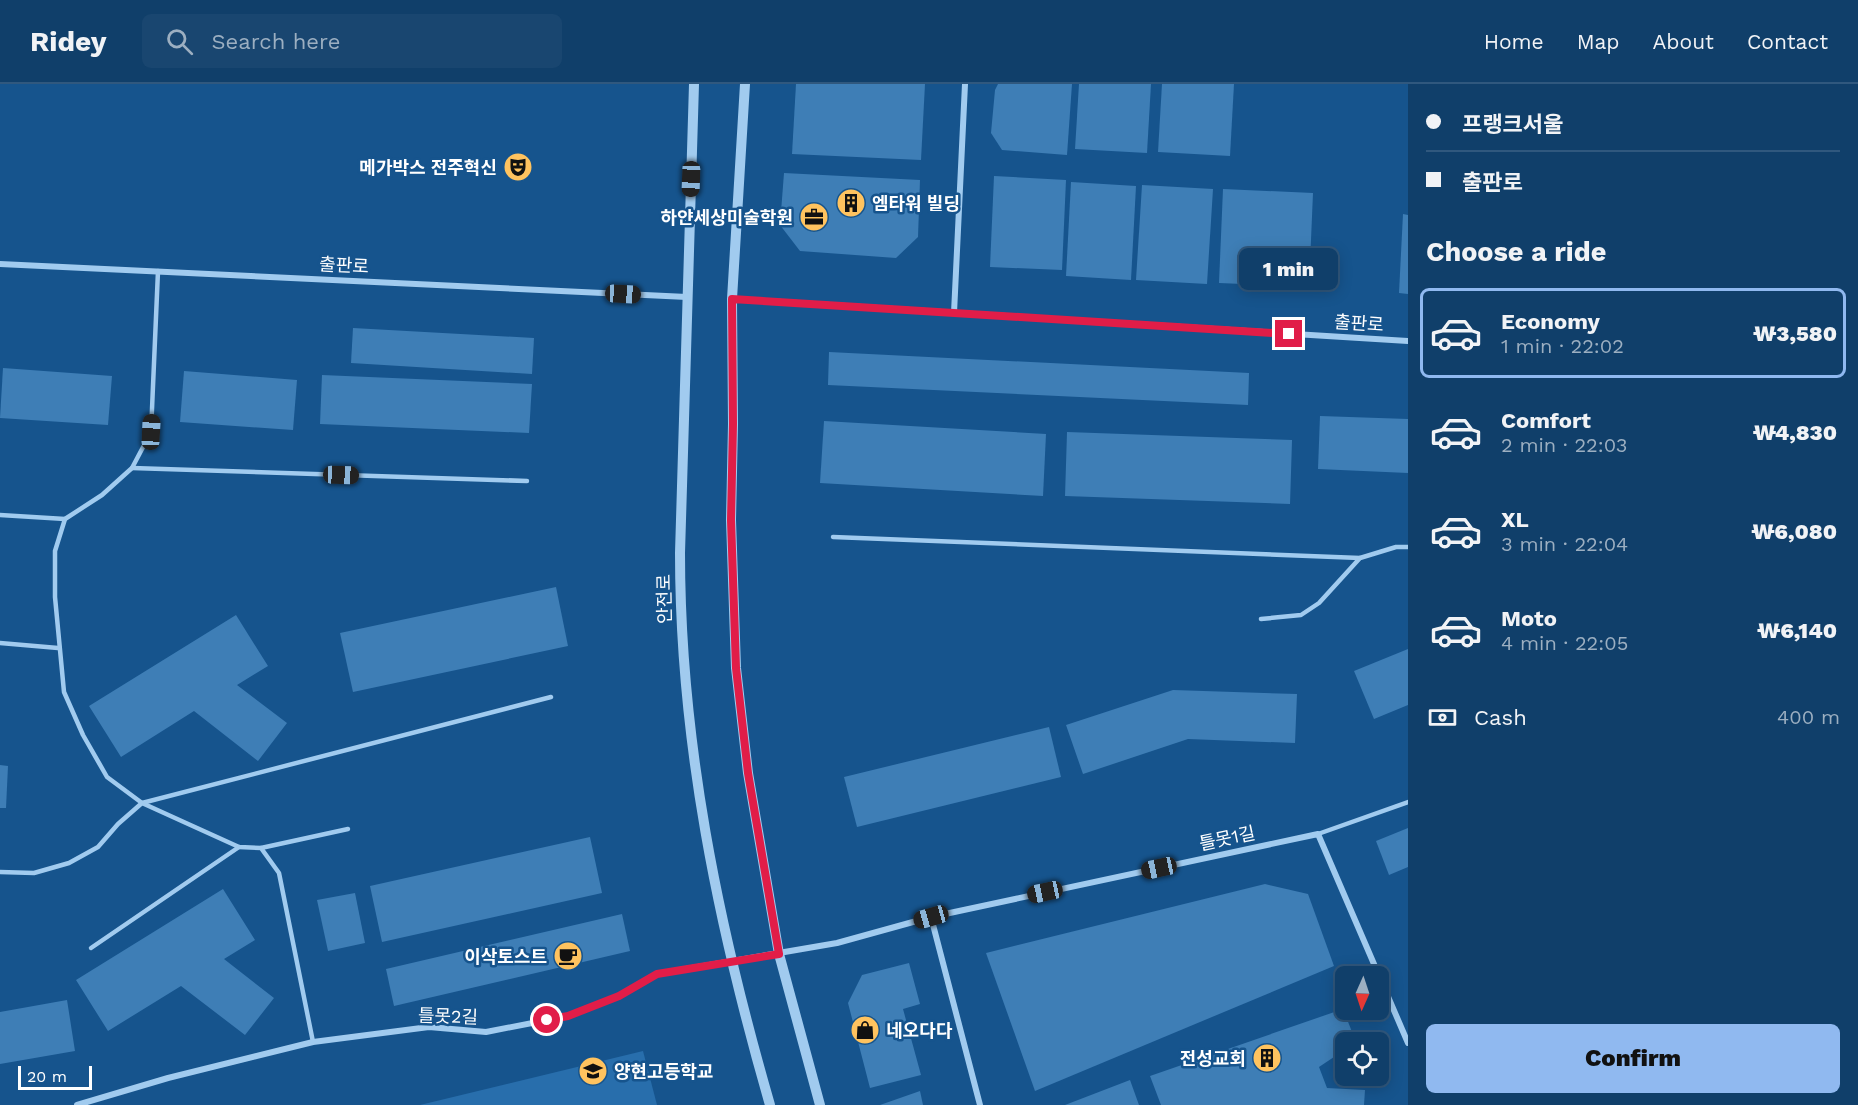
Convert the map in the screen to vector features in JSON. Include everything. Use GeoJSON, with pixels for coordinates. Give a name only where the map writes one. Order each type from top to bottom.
{"type":"FeatureCollection","features":[{"type":"Feature","properties":{"kind":"street","name":"안전로"},"geometry":{"type":"LineString","coordinates":[[694,84],[680,615],[687,708],[712,873],[732,963],[770,1105]]}},
{"type":"Feature","properties":{"kind":"street"},"geometry":{"type":"LineString","coordinates":[[745,84],[732,299],[731,520],[736,668],[748,773],[779,954],[820,1105]]}},
{"type":"Feature","properties":{"kind":"street"},"geometry":{"type":"LineString","coordinates":[[954,313],[965,84]]}},
{"type":"Feature","properties":{"kind":"street","name":"출판로"},"geometry":{"type":"LineString","coordinates":[[0,264],[687,297]]}},
{"type":"Feature","properties":{"kind":"street","name":"출판로"},"geometry":{"type":"LineString","coordinates":[[732,299],[1408,342]]}},
{"type":"Feature","properties":{"kind":"street"},"geometry":{"type":"LineString","coordinates":[[1318,834],[1408,1043]]}},
{"type":"Feature","properties":{"kind":"street","name":"틀못1길"},"geometry":{"type":"LineString","coordinates":[[779,954],[837,943],[931,917],[1318,834]]}},
{"type":"Feature","properties":{"kind":"street"},"geometry":{"type":"LineString","coordinates":[[931,917],[980,1105]]}},
{"type":"Feature","properties":{"kind":"street","name":"틀못2길"},"geometry":{"type":"LineString","coordinates":[[77,1105],[168,1078],[314,1042],[429,1027],[486,1032],[568,1016],[619,996],[657,974],[779,954]]}},
{"type":"Feature","properties":{"kind":"lane"},"geometry":{"type":"LineString","coordinates":[[0,515],[65,519],[102,495],[132,468],[151,432],[158,271]]}},
{"type":"Feature","properties":{"kind":"lane"},"geometry":{"type":"LineString","coordinates":[[132,468],[527,481]]}},
{"type":"Feature","properties":{"kind":"lane"},"geometry":{"type":"LineString","coordinates":[[65,519],[54,550],[58,648],[64,692],[83,735],[107,777],[142,803],[239,847],[261,848],[348,829]]}},
{"type":"Feature","properties":{"kind":"lane"},"geometry":{"type":"LineString","coordinates":[[833,537],[1360,558],[1396,547],[1408,547]]}},
{"type":"Feature","properties":{"kind":"lane"},"geometry":{"type":"LineString","coordinates":[[1261,619],[1301,615],[1319,603],[1360,558]]}},
{"type":"Feature","properties":{"kind":"lane"},"geometry":{"type":"LineString","coordinates":[[0,643],[58,648]]}},
{"type":"Feature","properties":{"kind":"lane"},"geometry":{"type":"LineString","coordinates":[[0,872],[34,873],[69,863],[99,847],[118,824],[142,803],[551,697]]}},
{"type":"Feature","properties":{"kind":"lane"},"geometry":{"type":"LineString","coordinates":[[1318,834],[1408,802]]}},
{"type":"Feature","properties":{"kind":"lane"},"geometry":{"type":"LineString","coordinates":[[91,948],[239,847]]}},
{"type":"Feature","properties":{"kind":"lane"},"geometry":{"type":"LineString","coordinates":[[261,848],[279,873],[314,1042]]}},
{"type":"Feature","properties":{"kind":"shaded area"},"geometry":{"type":"Polygon","coordinates":[[[643,1051],[657,1105],[420,1105],[643,1051]]]}},
{"type":"Feature","properties":{"kind":"building"},"geometry":{"type":"Polygon","coordinates":[[[796,84],[925,84],[921,160],[792,154],[796,84]]]}},
{"type":"Feature","properties":{"kind":"building"},"geometry":{"type":"Polygon","coordinates":[[[998,84],[1072,84],[1067,155],[1002,150],[991,133],[995,90],[998,84]]]}},
{"type":"Feature","properties":{"kind":"building"},"geometry":{"type":"Polygon","coordinates":[[[1079,84],[1151,84],[1147,153],[1075,149],[1079,84]]]}},
{"type":"Feature","properties":{"kind":"building"},"geometry":{"type":"Polygon","coordinates":[[[1162,84],[1234,84],[1230,156],[1158,152],[1162,84]]]}},
{"type":"Feature","properties":{"kind":"building","name":"엠타워 빌딩"},"geometry":{"type":"Polygon","coordinates":[[[784,173],[920,180],[918,237],[896,258],[800,251],[780,225],[784,173]]]}},
{"type":"Feature","properties":{"kind":"building"},"geometry":{"type":"Polygon","coordinates":[[[994,176],[1066,180],[1062,270],[990,267],[994,176]]]}},
{"type":"Feature","properties":{"kind":"building"},"geometry":{"type":"Polygon","coordinates":[[[1071,182],[1136,186],[1131,280],[1066,276],[1071,182]]]}},
{"type":"Feature","properties":{"kind":"building"},"geometry":{"type":"Polygon","coordinates":[[[1142,185],[1213,189],[1207,284],[1136,280],[1142,185]]]}},
{"type":"Feature","properties":{"kind":"building"},"geometry":{"type":"Polygon","coordinates":[[[1223,189],[1313,193],[1309,287],[1219,283],[1223,189]]]}},
{"type":"Feature","properties":{"kind":"building"},"geometry":{"type":"Polygon","coordinates":[[[1403,214],[1408,215],[1408,294],[1399,293],[1403,214]]]}},
{"type":"Feature","properties":{"kind":"building"},"geometry":{"type":"Polygon","coordinates":[[[353,328],[534,338],[532,374],[351,363],[353,328]]]}},
{"type":"Feature","properties":{"kind":"building"},"geometry":{"type":"Polygon","coordinates":[[[829,352],[1249,373],[1248,405],[828,385],[829,352]]]}},
{"type":"Feature","properties":{"kind":"building"},"geometry":{"type":"Polygon","coordinates":[[[3,368],[112,376],[108,425],[0,418],[3,368]]]}},
{"type":"Feature","properties":{"kind":"building"},"geometry":{"type":"Polygon","coordinates":[[[184,371],[297,380],[293,430],[180,422],[184,371]]]}},
{"type":"Feature","properties":{"kind":"building"},"geometry":{"type":"Polygon","coordinates":[[[322,375],[532,384],[529,433],[320,424],[322,375]]]}},
{"type":"Feature","properties":{"kind":"building"},"geometry":{"type":"Polygon","coordinates":[[[1320,416],[1408,419],[1408,473],[1318,469],[1320,416]]]}},
{"type":"Feature","properties":{"kind":"building"},"geometry":{"type":"Polygon","coordinates":[[[824,421],[1046,434],[1043,496],[820,483],[824,421]]]}},
{"type":"Feature","properties":{"kind":"building"},"geometry":{"type":"Polygon","coordinates":[[[1067,432],[1292,440],[1290,504],[1065,496],[1067,432]]]}},
{"type":"Feature","properties":{"kind":"building"},"geometry":{"type":"Polygon","coordinates":[[[556,587],[568,646],[353,692],[340,633],[556,587]]]}},
{"type":"Feature","properties":{"kind":"building"},"geometry":{"type":"Polygon","coordinates":[[[236,615],[268,666],[237,685],[287,723],[258,761],[194,711],[121,757],[89,706],[236,615]]]}},
{"type":"Feature","properties":{"kind":"building"},"geometry":{"type":"Polygon","coordinates":[[[1408,649],[1408,705],[1374,719],[1354,671],[1408,649]]]}},
{"type":"Feature","properties":{"kind":"building"},"geometry":{"type":"Polygon","coordinates":[[[1173,690],[1297,694],[1295,743],[1188,739],[1083,774],[1066,725],[1173,690]]]}},
{"type":"Feature","properties":{"kind":"building"},"geometry":{"type":"Polygon","coordinates":[[[1049,727],[1061,777],[857,827],[844,777],[1049,727]]]}},
{"type":"Feature","properties":{"kind":"building"},"geometry":{"type":"Polygon","coordinates":[[[0,765],[8,766],[6,808],[0,808],[0,765]]]}},
{"type":"Feature","properties":{"kind":"building"},"geometry":{"type":"Polygon","coordinates":[[[1408,828],[1408,867],[1389,875],[1376,841],[1408,828]]]}},
{"type":"Feature","properties":{"kind":"building"},"geometry":{"type":"Polygon","coordinates":[[[590,837],[602,893],[382,942],[370,886],[590,837]]]}},
{"type":"Feature","properties":{"kind":"building"},"geometry":{"type":"Polygon","coordinates":[[[1265,884],[1308,894],[1334,966],[1035,1091],[986,953],[1265,884]]]}},
{"type":"Feature","properties":{"kind":"building"},"geometry":{"type":"Polygon","coordinates":[[[223,889],[255,940],[224,959],[274,998],[245,1035],[181,986],[108,1031],[76,980],[223,889]]]}},
{"type":"Feature","properties":{"kind":"building"},"geometry":{"type":"Polygon","coordinates":[[[355,893],[365,943],[328,951],[317,900],[355,893]]]}},
{"type":"Feature","properties":{"kind":"building"},"geometry":{"type":"Polygon","coordinates":[[[622,914],[630,951],[394,1006],[386,969],[622,914]]]}},
{"type":"Feature","properties":{"kind":"building"},"geometry":{"type":"Polygon","coordinates":[[[909,963],[920,1004],[903,1009],[921,1075],[870,1088],[848,1003],[862,975],[909,963]]]}},
{"type":"Feature","properties":{"kind":"building"},"geometry":{"type":"Polygon","coordinates":[[[67,1000],[75,1051],[0,1064],[0,1012],[67,1000]]]}},
{"type":"Feature","properties":{"kind":"building","name":"전성교회"},"geometry":{"type":"Polygon","coordinates":[[[1335,1012],[1335,1020],[1347,1020],[1352,1032],[1335,1032],[1335,1056],[1319,1067],[1327,1088],[1365,1090],[1364,1105],[1161,1105],[1150,1076],[1335,1012]]]}},
{"type":"Feature","properties":{"kind":"building"},"geometry":{"type":"Polygon","coordinates":[[[1130,1080],[1139,1105],[1065,1105],[1130,1080]]]}},
{"type":"Feature","properties":{"kind":"building"},"geometry":{"type":"Polygon","coordinates":[[[920,1091],[923,1105],[880,1105],[920,1091]]]}},
{"type":"Feature","properties":{"kind":"place","name":"메가박스 전주혁신"},"geometry":{"type":"Point","coordinates":[518,167]}},
{"type":"Feature","properties":{"kind":"place","name":"엠타워 빌딩"},"geometry":{"type":"Point","coordinates":[851,203]}},
{"type":"Feature","properties":{"kind":"place","name":"하얀세상미술학원"},"geometry":{"type":"Point","coordinates":[814,217]}},
{"type":"Feature","properties":{"kind":"place","name":"이삭토스트"},"geometry":{"type":"Point","coordinates":[568,956]}},
{"type":"Feature","properties":{"kind":"place","name":"네오다다"},"geometry":{"type":"Point","coordinates":[865,1030]}},
{"type":"Feature","properties":{"kind":"place","name":"전성교회"},"geometry":{"type":"Point","coordinates":[1267,1058]}},
{"type":"Feature","properties":{"kind":"place","name":"양현고등학교"},"geometry":{"type":"Point","coordinates":[593,1071]}},
{"type":"Feature","properties":{"kind":"route"},"geometry":{"type":"LineString","coordinates":[[547,1020],[568,1016],[619,996],[657,974],[779,954],[748,773],[736,668],[731,520],[732,299],[1289,334]]}}]}
